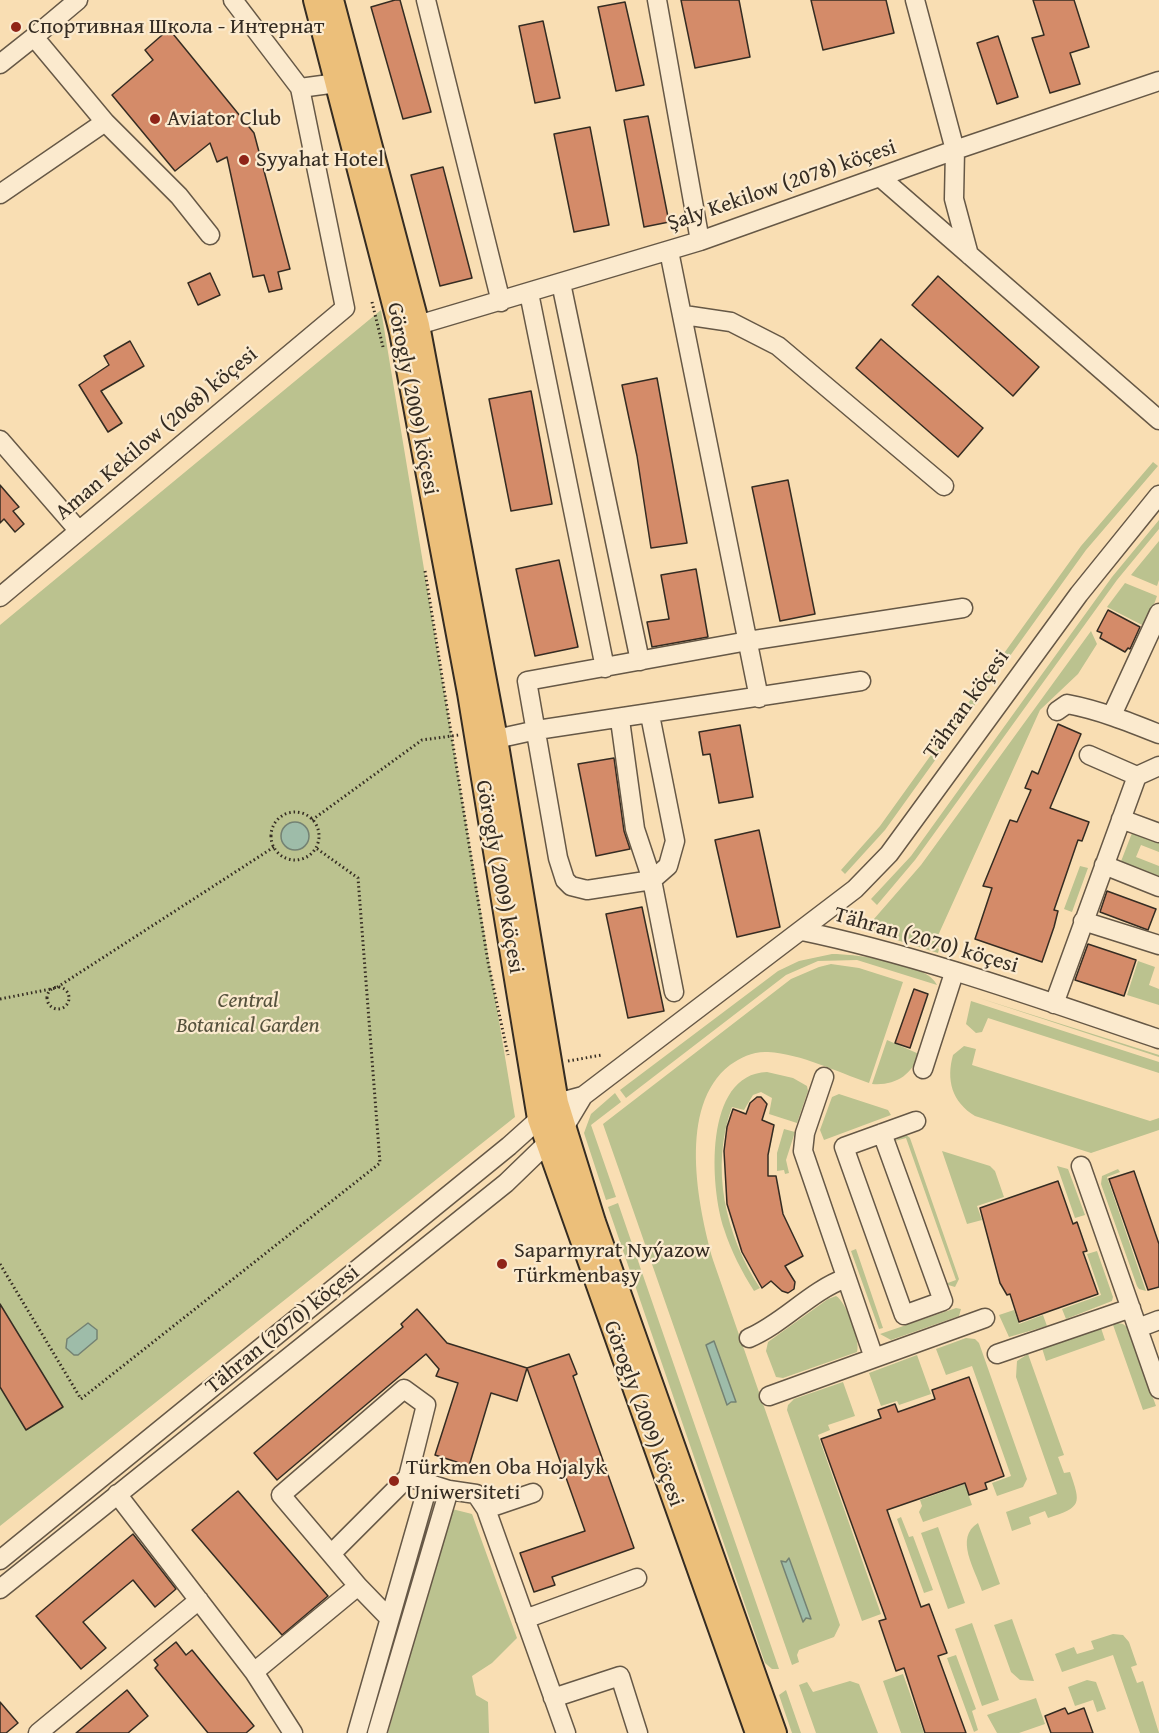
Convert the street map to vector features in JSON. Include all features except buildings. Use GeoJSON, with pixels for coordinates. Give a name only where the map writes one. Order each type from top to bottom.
{"type":"FeatureCollection","features":[{"type":"Feature","properties":{"kind":"main road","name":"Görogly (2009) köçesi"},"geometry":{"type":"LineString","coordinates":[[315,0],[337,83],[381,297],[403,342],[486,736],[552,1065],[557,1103],[594,1222],[775,1733]]}},
{"type":"Feature","properties":{"kind":"main road","name":"Görogly (2009) köçesi"},"geometry":{"type":"LineString","coordinates":[[332,0],[418,325],[486,736],[539,1119],[756,1733]]}},
{"type":"Feature","properties":{"kind":"street"},"geometry":{"type":"LineString","coordinates":[[0,64],[78,0]]}},
{"type":"Feature","properties":{"kind":"street"},"geometry":{"type":"LineString","coordinates":[[233,0],[300,88],[345,308]]}},
{"type":"Feature","properties":{"kind":"street"},"geometry":{"type":"LineString","coordinates":[[426,0],[501,302]]}},
{"type":"Feature","properties":{"kind":"street"},"geometry":{"type":"LineString","coordinates":[[657,0],[700,241]]}},
{"type":"Feature","properties":{"kind":"street"},"geometry":{"type":"LineString","coordinates":[[915,0],[955,150],[954,199],[969,255]]}},
{"type":"Feature","properties":{"kind":"street"},"geometry":{"type":"LineString","coordinates":[[34,37],[105,122],[179,196],[210,236]]}},
{"type":"Feature","properties":{"kind":"street","name":"Şaly Kekilow (2078) köçesi"},"geometry":{"type":"LineString","coordinates":[[418,325],[700,241],[955,150],[1159,81]]}},
{"type":"Feature","properties":{"kind":"street"},"geometry":{"type":"LineString","coordinates":[[300,88],[337,83]]}},
{"type":"Feature","properties":{"kind":"street"},"geometry":{"type":"LineString","coordinates":[[0,194],[105,122]]}},
{"type":"Feature","properties":{"kind":"street"},"geometry":{"type":"LineString","coordinates":[[880,177],[1159,420]]}},
{"type":"Feature","properties":{"kind":"street"},"geometry":{"type":"LineString","coordinates":[[669,251],[684,315],[759,698]]}},
{"type":"Feature","properties":{"kind":"street"},"geometry":{"type":"LineString","coordinates":[[561,283],[640,661]]}},
{"type":"Feature","properties":{"kind":"street"},"geometry":{"type":"LineString","coordinates":[[529,293],[605,668]]}},
{"type":"Feature","properties":{"kind":"street","name":"Aman Kekilow (2068) köçesi"},"geometry":{"type":"LineString","coordinates":[[0,597],[345,308]]}},
{"type":"Feature","properties":{"kind":"street"},"geometry":{"type":"LineString","coordinates":[[684,315],[731,322],[778,346],[944,486]]}},
{"type":"Feature","properties":{"kind":"street"},"geometry":{"type":"LineString","coordinates":[[0,440],[79,531]]}},
{"type":"Feature","properties":{"kind":"street","name":"Tähran köçesi"},"geometry":{"type":"LineString","coordinates":[[802,931],[855,889],[889,854],[1079,594],[1159,495]]}},
{"type":"Feature","properties":{"kind":"street"},"geometry":{"type":"LineString","coordinates":[[650,715],[675,841],[668,866],[652,880],[586,890],[571,886],[565,880],[558,858],[527,681],[748,641],[963,608]]}},
{"type":"Feature","properties":{"kind":"street"},"geometry":{"type":"LineString","coordinates":[[1112,715],[1159,613]]}},
{"type":"Feature","properties":{"kind":"street"},"geometry":{"type":"LineString","coordinates":[[486,736],[620,720],[861,681]]}},
{"type":"Feature","properties":{"kind":"street"},"geometry":{"type":"LineString","coordinates":[[1057,711],[1067,704],[1112,715],[1158,732]]}},
{"type":"Feature","properties":{"kind":"street"},"geometry":{"type":"LineString","coordinates":[[620,720],[635,829],[652,880],[674,992]]}},
{"type":"Feature","properties":{"kind":"street"},"geometry":{"type":"LineString","coordinates":[[1089,755],[1137,776]]}},
{"type":"Feature","properties":{"kind":"street"},"geometry":{"type":"LineString","coordinates":[[1054,1004],[1137,776],[1159,766]]}},
{"type":"Feature","properties":{"kind":"street"},"geometry":{"type":"LineString","coordinates":[[1121,819],[1159,833]]}},
{"type":"Feature","properties":{"kind":"street"},"geometry":{"type":"LineString","coordinates":[[1104,865],[1159,887]]}},
{"type":"Feature","properties":{"kind":"street"},"geometry":{"type":"LineString","coordinates":[[1083,921],[1159,945]]}},
{"type":"Feature","properties":{"kind":"street","name":"Tähran (2070) köçesi"},"geometry":{"type":"LineString","coordinates":[[0,1560],[509,1146],[557,1103],[583,1096],[802,931],[851,940],[1159,1039]]}},
{"type":"Feature","properties":{"kind":"street"},"geometry":{"type":"LineString","coordinates":[[923,1069],[954,973]]}},
{"type":"Feature","properties":{"kind":"street"},"geometry":{"type":"LineString","coordinates":[[824,1077],[805,1133],[803,1151],[874,1358]]}},
{"type":"Feature","properties":{"kind":"street","name":"Tähran (2070) köçesi"},"geometry":{"type":"LineString","coordinates":[[0,1589],[506,1183],[565,1126],[583,1096]]}},
{"type":"Feature","properties":{"kind":"street"},"geometry":{"type":"LineString","coordinates":[[882,1133],[943,1301],[904,1314],[844,1147],[882,1133],[916,1121]]}},
{"type":"Feature","properties":{"kind":"street"},"geometry":{"type":"LineString","coordinates":[[1081,1166],[1159,1389]]}},
{"type":"Feature","properties":{"kind":"street"},"geometry":{"type":"LineString","coordinates":[[749,1338],[765,1330],[830,1285],[846,1278]]}},
{"type":"Feature","properties":{"kind":"street"},"geometry":{"type":"LineString","coordinates":[[997,1354],[1131,1308]]}},
{"type":"Feature","properties":{"kind":"street"},"geometry":{"type":"LineString","coordinates":[[769,1396],[985,1318]]}},
{"type":"Feature","properties":{"kind":"street"},"geometry":{"type":"LineString","coordinates":[[1137,1328],[1159,1320]]}},
{"type":"Feature","properties":{"kind":"street"},"geometry":{"type":"LineString","coordinates":[[331,1554],[408,1477],[426,1405],[404,1389],[281,1495],[358,1586],[389,1618]]}},
{"type":"Feature","properties":{"kind":"street"},"geometry":{"type":"LineString","coordinates":[[408,1477],[449,1490],[476,1494],[486,1509],[566,1733]]}},
{"type":"Feature","properties":{"kind":"street"},"geometry":{"type":"LineString","coordinates":[[357,1733],[429,1482]]}},
{"type":"Feature","properties":{"kind":"street"},"geometry":{"type":"LineString","coordinates":[[377,1733],[449,1490]]}},
{"type":"Feature","properties":{"kind":"street"},"geometry":{"type":"LineString","coordinates":[[486,1509],[532,1493]]}},
{"type":"Feature","properties":{"kind":"street"},"geometry":{"type":"LineString","coordinates":[[117,1494],[254,1672],[292,1732]]}},
{"type":"Feature","properties":{"kind":"street"},"geometry":{"type":"LineString","coordinates":[[525,1619],[637,1578]]}},
{"type":"Feature","properties":{"kind":"street"},"geometry":{"type":"LineString","coordinates":[[254,1672],[358,1586]]}},
{"type":"Feature","properties":{"kind":"street"},"geometry":{"type":"LineString","coordinates":[[38,1733],[199,1600]]}},
{"type":"Feature","properties":{"kind":"street"},"geometry":{"type":"LineString","coordinates":[[553,1698],[620,1676],[638,1733]]}},
{"type":"Feature","properties":{"kind":"path"},"geometry":{"type":"LineString","coordinates":[[345,308],[381,297],[384,353]]}},
{"type":"Feature","properties":{"kind":"path"},"geometry":{"type":"LineString","coordinates":[[424,562],[450,736],[488,962],[509,1061]]}},
{"type":"Feature","properties":{"kind":"path"},"geometry":{"type":"LineString","coordinates":[[312,820],[422,740],[450,736],[486,736]]}},
{"type":"Feature","properties":{"kind":"path"},"geometry":{"type":"LineString","coordinates":[[291,813],[299,813],[312,820],[319,833],[316,848],[306,858],[291,860],[278,853],[274,848],[271,833],[278,819],[291,813]]}},
{"type":"Feature","properties":{"kind":"path"},"geometry":{"type":"LineString","coordinates":[[0,999],[56,988],[65,991],[68,997],[67,1004],[59,1009],[52,1007],[48,1002],[50,991],[56,988],[274,848]]}},
{"type":"Feature","properties":{"kind":"path"},"geometry":{"type":"LineString","coordinates":[[0,1264],[81,1399],[380,1163],[358,878],[316,848]]}},
{"type":"Feature","properties":{"kind":"path"},"geometry":{"type":"LineString","coordinates":[[552,1065],[602,1055]]}},
{"type":"Feature","properties":{"kind":"green space","name":"Central Botanical Garden"},"geometry":{"type":"Polygon","coordinates":[[[381,310],[515,1117],[0,1526],[0,625],[381,310]]]}},
{"type":"Feature","properties":{"kind":"green space"},"geometry":{"type":"Polygon","coordinates":[[[1153,462],[1158,466],[1086,550],[885,830],[845,874],[841,870],[880,826],[1081,546],[1153,462]]]}},
{"type":"Feature","properties":{"kind":"green space"},"geometry":{"type":"Polygon","coordinates":[[[1159,520],[1159,529],[1117,580],[915,860],[877,905],[871,899],[911,856],[1112,577],[1159,520]]]}},
{"type":"Feature","properties":{"kind":"green space"},"geometry":{"type":"Polygon","coordinates":[[[1159,541],[1159,580],[1157,586],[1131,575],[1159,541]]]}},
{"type":"Feature","properties":{"kind":"green space"},"geometry":{"type":"Polygon","coordinates":[[[1125,583],[1157,596],[1146,627],[1107,607],[1125,583]]]}},
{"type":"Feature","properties":{"kind":"green space"},"geometry":{"type":"Polygon","coordinates":[[[1091,631],[1097,644],[1078,674],[1040,710],[936,940],[941,942],[940,947],[924,943],[939,949],[938,953],[868,931],[867,927],[921,865],[1091,631]]]}},
{"type":"Feature","properties":{"kind":"green space"},"geometry":{"type":"Polygon","coordinates":[[[1132,833],[1159,843],[1159,852],[1141,845],[1136,857],[1159,866],[1159,879],[1120,864],[1132,833]]]}},
{"type":"Feature","properties":{"kind":"green space"},"geometry":{"type":"Polygon","coordinates":[[[1080,866],[1088,868],[1072,912],[1064,909],[1080,866]]]}},
{"type":"Feature","properties":{"kind":"green space"},"geometry":{"type":"Polygon","coordinates":[[[832,954],[890,961],[920,971],[931,977],[937,985],[857,960],[818,961],[786,975],[626,1098],[620,1090],[778,971],[799,961],[832,954]]]}},
{"type":"Feature","properties":{"kind":"green space"},"geometry":{"type":"Polygon","coordinates":[[[1138,961],[1155,967],[1149,985],[1159,989],[1159,1005],[1127,995],[1138,961]]]}},
{"type":"Feature","properties":{"kind":"green space"},"geometry":{"type":"Polygon","coordinates":[[[831,964],[859,968],[903,982],[869,1083],[794,1056],[768,1052],[753,1054],[730,1065],[713,1083],[703,1105],[697,1130],[698,1185],[713,1260],[840,1625],[834,1637],[799,1650],[797,1655],[799,1662],[792,1665],[603,1124],[791,979],[831,964]]]}},
{"type":"Feature","properties":{"kind":"green space"},"geometry":{"type":"Polygon","coordinates":[[[976,997],[1159,1055],[1159,1057],[976,997]]]}},
{"type":"Feature","properties":{"kind":"green space"},"geometry":{"type":"Polygon","coordinates":[[[971,1001],[1159,1062],[1159,1073],[988,1018],[982,1032],[976,1033],[966,1024],[971,1001]]]}},
{"type":"Feature","properties":{"kind":"green space"},"geometry":{"type":"Polygon","coordinates":[[[887,1040],[919,1054],[912,1068],[901,1078],[888,1083],[872,1084],[887,1040]]]}},
{"type":"Feature","properties":{"kind":"green space"},"geometry":{"type":"Polygon","coordinates":[[[964,1046],[976,1049],[972,1065],[1150,1121],[1159,1118],[1159,1130],[1091,1153],[975,1116],[956,1097],[951,1082],[953,1055],[964,1046]]]}},
{"type":"Feature","properties":{"kind":"green space"},"geometry":{"type":"Polygon","coordinates":[[[767,1072],[793,1078],[807,1086],[808,1091],[797,1123],[769,1114],[772,1098],[761,1092],[753,1095],[744,1110],[732,1107],[725,1130],[722,1177],[725,1200],[738,1246],[760,1288],[754,1291],[730,1245],[719,1211],[715,1162],[716,1136],[722,1112],[731,1092],[746,1078],[767,1072]]]}},
{"type":"Feature","properties":{"kind":"green space"},"geometry":{"type":"Polygon","coordinates":[[[615,1093],[621,1102],[591,1125],[616,1197],[606,1200],[584,1133],[591,1114],[615,1093]]]}},
{"type":"Feature","properties":{"kind":"green space"},"geometry":{"type":"Polygon","coordinates":[[[839,1094],[888,1110],[891,1115],[824,1140],[820,1130],[832,1097],[839,1094]]]}},
{"type":"Feature","properties":{"kind":"green space"},"geometry":{"type":"Polygon","coordinates":[[[784,1129],[795,1132],[786,1160],[789,1173],[785,1174],[784,1170],[777,1171],[777,1153],[784,1129]]]}},
{"type":"Feature","properties":{"kind":"green space"},"geometry":{"type":"Polygon","coordinates":[[[905,1134],[910,1138],[959,1279],[955,1287],[945,1284],[956,1280],[906,1138],[895,1141],[905,1134]]]}},
{"type":"Feature","properties":{"kind":"green space"},"geometry":{"type":"Polygon","coordinates":[[[942,1151],[990,1166],[995,1171],[1004,1197],[977,1206],[982,1220],[967,1224],[942,1151]]]}},
{"type":"Feature","properties":{"kind":"green space"},"geometry":{"type":"Polygon","coordinates":[[[1057,1166],[1068,1169],[1085,1215],[1075,1218],[1057,1166]]]}},
{"type":"Feature","properties":{"kind":"green space"},"geometry":{"type":"Polygon","coordinates":[[[1118,1169],[1120,1172],[1107,1177],[1146,1291],[1137,1286],[1101,1184],[1102,1176],[1118,1169]]]}},
{"type":"Feature","properties":{"kind":"green space"},"geometry":{"type":"Polygon","coordinates":[[[618,1203],[779,1669],[772,1669],[765,1663],[608,1207],[618,1203]]]}},
{"type":"Feature","properties":{"kind":"green space"},"geometry":{"type":"Polygon","coordinates":[[[856,1249],[883,1328],[879,1329],[851,1251],[856,1249]]]}},
{"type":"Feature","properties":{"kind":"green space"},"geometry":{"type":"Polygon","coordinates":[[[1097,1251],[1113,1297],[1112,1301],[1066,1319],[1062,1309],[1101,1295],[1087,1254],[1097,1251]]]}},
{"type":"Feature","properties":{"kind":"green space"},"geometry":{"type":"Polygon","coordinates":[[[836,1296],[844,1305],[852,1322],[857,1340],[857,1352],[783,1378],[776,1377],[766,1351],[768,1342],[828,1299],[836,1296]]]}},
{"type":"Feature","properties":{"kind":"green space"},"geometry":{"type":"Polygon","coordinates":[[[956,1308],[961,1309],[959,1316],[891,1340],[880,1334],[956,1308]]]}},
{"type":"Feature","properties":{"kind":"green space"},"geometry":{"type":"Polygon","coordinates":[[[1014,1310],[1019,1324],[1043,1315],[1047,1326],[1009,1337],[999,1315],[1014,1310]]]}},
{"type":"Feature","properties":{"kind":"green space"},"geometry":{"type":"Polygon","coordinates":[[[1112,1322],[1123,1324],[1128,1328],[1156,1406],[1143,1410],[1112,1322]]]}},
{"type":"Feature","properties":{"kind":"green space"},"geometry":{"type":"Polygon","coordinates":[[[1101,1328],[1105,1340],[1046,1361],[1042,1348],[1101,1328]]]}},
{"type":"Feature","properties":{"kind":"green space"},"geometry":{"type":"Polygon","coordinates":[[[966,1338],[975,1339],[979,1343],[1027,1479],[1023,1487],[997,1496],[992,1483],[1011,1476],[972,1366],[946,1375],[936,1349],[966,1338]]]}},
{"type":"Feature","properties":{"kind":"green space"},"geometry":{"type":"Polygon","coordinates":[[[1028,1354],[1064,1455],[1058,1457],[1064,1473],[1070,1472],[1077,1498],[1073,1507],[1067,1511],[1048,1518],[1045,1511],[1029,1517],[1031,1524],[1012,1531],[1006,1512],[1057,1494],[1016,1377],[1017,1361],[1028,1354]]]}},
{"type":"Feature","properties":{"kind":"green space"},"geometry":{"type":"Polygon","coordinates":[[[917,1355],[931,1394],[899,1405],[897,1401],[881,1406],[869,1373],[917,1355]]]}},
{"type":"Feature","properties":{"kind":"green space"},"geometry":{"type":"Polygon","coordinates":[[[843,1382],[855,1416],[828,1425],[830,1430],[818,1435],[881,1614],[862,1621],[787,1410],[788,1405],[794,1399],[843,1382]]]}},
{"type":"Feature","properties":{"kind":"green space"},"geometry":{"type":"Polygon","coordinates":[[[965,1484],[972,1505],[923,1522],[919,1512],[922,1506],[920,1500],[965,1484]]]}},
{"type":"Feature","properties":{"kind":"green space"},"geometry":{"type":"Polygon","coordinates":[[[452,1509],[472,1514],[517,1638],[492,1663],[472,1676],[476,1695],[488,1702],[489,1733],[388,1733],[452,1509]]]}},
{"type":"Feature","properties":{"kind":"green space"},"geometry":{"type":"Polygon","coordinates":[[[901,1517],[909,1537],[913,1536],[933,1590],[924,1593],[897,1519],[901,1517]]]}},
{"type":"Feature","properties":{"kind":"green space"},"geometry":{"type":"Polygon","coordinates":[[[978,1523],[1000,1584],[982,1591],[971,1564],[967,1545],[971,1529],[978,1523]]]}},
{"type":"Feature","properties":{"kind":"green space"},"geometry":{"type":"Polygon","coordinates":[[[938,1527],[965,1603],[948,1609],[921,1533],[938,1527]]]}},
{"type":"Feature","properties":{"kind":"green space"},"geometry":{"type":"Polygon","coordinates":[[[1012,1619],[1034,1681],[1020,1680],[1011,1672],[994,1625],[1012,1619]]]}},
{"type":"Feature","properties":{"kind":"green space"},"geometry":{"type":"Polygon","coordinates":[[[972,1623],[999,1700],[982,1706],[955,1629],[972,1623]]]}},
{"type":"Feature","properties":{"kind":"green space"},"geometry":{"type":"Polygon","coordinates":[[[1113,1634],[1123,1635],[1129,1642],[1137,1665],[1131,1667],[1137,1683],[1143,1681],[1159,1733],[1140,1733],[1113,1655],[1062,1672],[1055,1654],[1074,1647],[1077,1654],[1094,1649],[1091,1641],[1113,1634]]]}},
{"type":"Feature","properties":{"kind":"green space"},"geometry":{"type":"Polygon","coordinates":[[[956,1655],[976,1709],[972,1711],[978,1730],[974,1732],[947,1658],[956,1655]]]}},
{"type":"Feature","properties":{"kind":"green space"},"geometry":{"type":"Polygon","coordinates":[[[903,1674],[924,1733],[901,1733],[883,1681],[903,1674]]]}},
{"type":"Feature","properties":{"kind":"green space"},"geometry":{"type":"Polygon","coordinates":[[[1087,1680],[1096,1682],[1106,1709],[1097,1712],[1093,1700],[1075,1706],[1068,1687],[1087,1680]]]}},
{"type":"Feature","properties":{"kind":"green space"},"geometry":{"type":"Polygon","coordinates":[[[850,1681],[859,1684],[878,1733],[816,1733],[799,1685],[807,1682],[813,1692],[850,1681]]]}},
{"type":"Feature","properties":{"kind":"green space"},"geometry":{"type":"Polygon","coordinates":[[[786,1690],[801,1733],[792,1733],[779,1695],[786,1690]]]}},
{"type":"Feature","properties":{"kind":"green space"},"geometry":{"type":"Polygon","coordinates":[[[1036,1698],[1045,1724],[1019,1733],[997,1733],[987,1715],[1036,1698]]]}},
{"type":"Feature","properties":{"kind":"shaded area"},"geometry":{"type":"Polygon","coordinates":[[[295,822],[305,826],[309,836],[305,846],[295,850],[285,846],[281,836],[285,826],[295,822]]]}},
{"type":"Feature","properties":{"kind":"shaded area"},"geometry":{"type":"Polygon","coordinates":[[[88,1323],[97,1330],[97,1339],[78,1355],[74,1355],[66,1348],[67,1339],[88,1323]]]}},
{"type":"Feature","properties":{"kind":"shaded area"},"geometry":{"type":"Polygon","coordinates":[[[714,1341],[736,1402],[727,1405],[706,1345],[714,1341]]]}},
{"type":"Feature","properties":{"kind":"shaded area"},"geometry":{"type":"Polygon","coordinates":[[[789,1558],[811,1619],[806,1618],[803,1622],[781,1561],[786,1562],[789,1558]]]}},
{"type":"Feature","properties":{"kind":"place","name":"Спортивная Школа - Интернат"},"geometry":{"type":"Point","coordinates":[16,27]}},
{"type":"Feature","properties":{"kind":"place","name":"Aviator Club"},"geometry":{"type":"Point","coordinates":[155,119]}},
{"type":"Feature","properties":{"kind":"place","name":"Syyahat Hotel"},"geometry":{"type":"Point","coordinates":[244,160]}},
{"type":"Feature","properties":{"kind":"place","name":"Saparmyrat Nyýazow Türkmenbaşy"},"geometry":{"type":"Point","coordinates":[502,1264]}},
{"type":"Feature","properties":{"kind":"place","name":"Türkmen Oba Hojalyk Uniwersiteti"},"geometry":{"type":"Point","coordinates":[394,1481]}}]}
